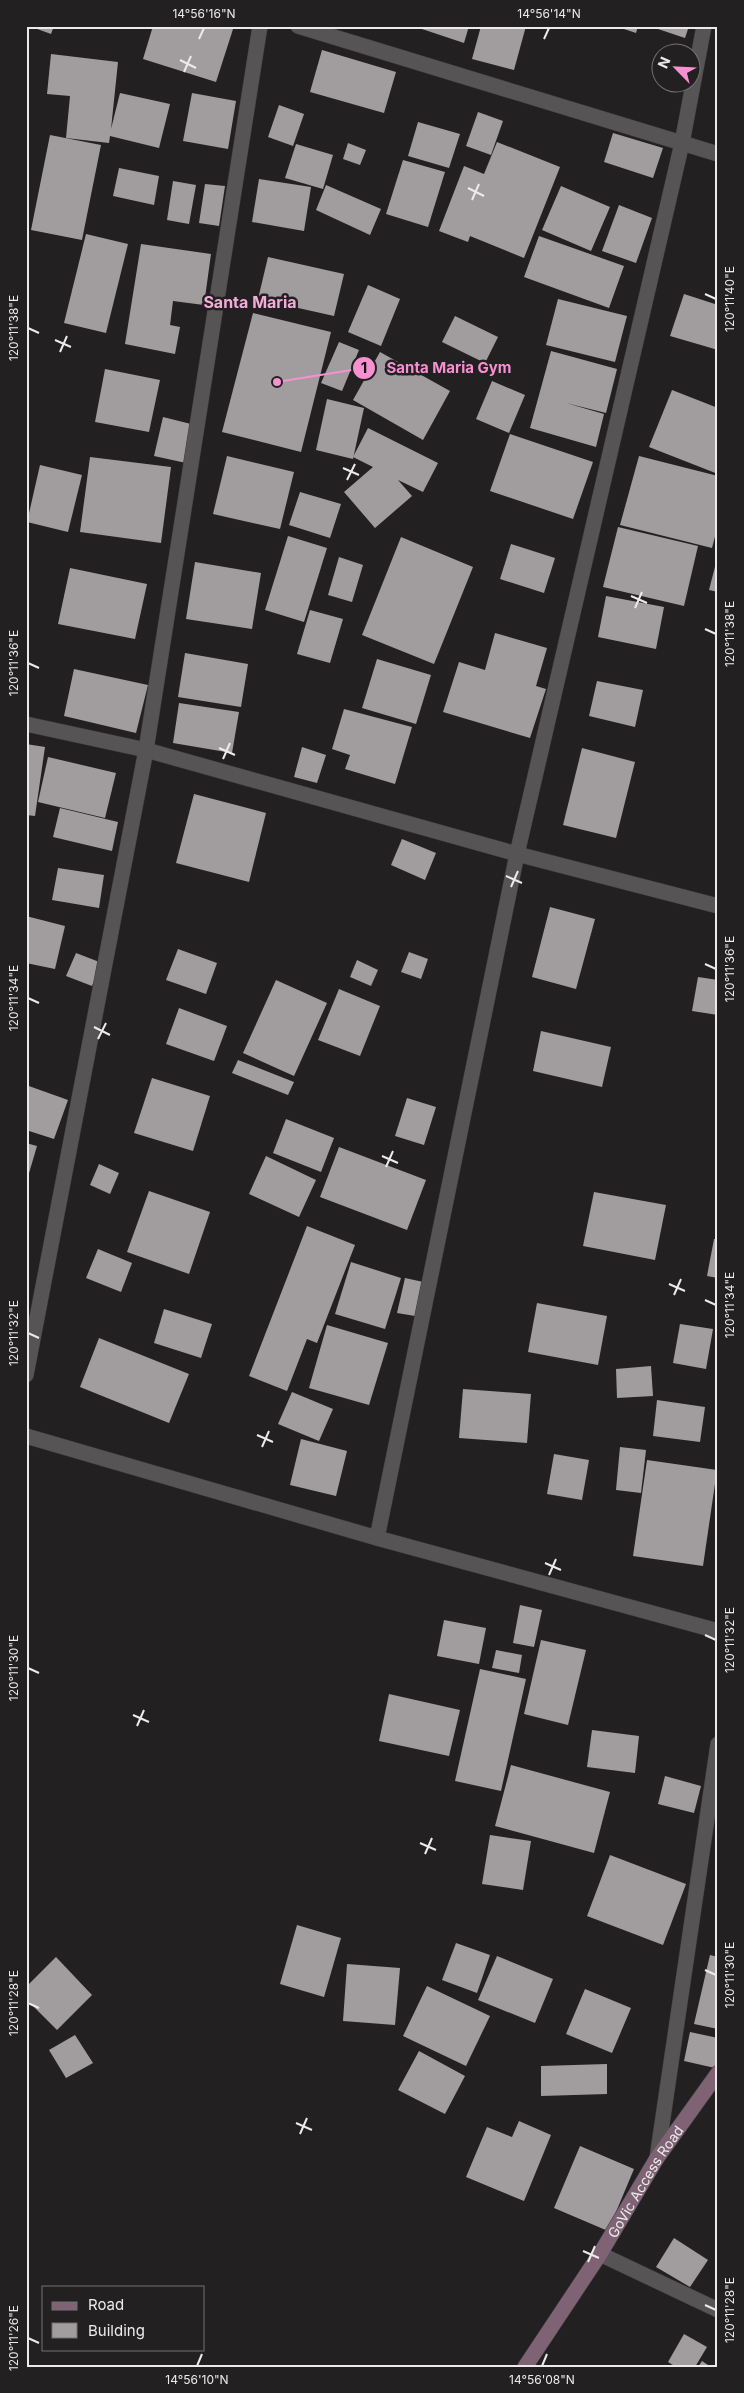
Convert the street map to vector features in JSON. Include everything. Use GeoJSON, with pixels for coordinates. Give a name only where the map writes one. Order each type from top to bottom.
{"type":"FeatureCollection","features":[{"type":"Feature","properties":{"kind":"main road","name":"GoVic Access Road"},"geometry":{"type":"LineString","coordinates":[[526,2367],[600,2254],[657,2158],[718,2073]]}},
{"type":"Feature","properties":{"kind":"street"},"geometry":{"type":"LineString","coordinates":[[26,1375],[146,750],[260,26]]}},
{"type":"Feature","properties":{"kind":"street"},"geometry":{"type":"LineString","coordinates":[[298,26],[718,154]]}},
{"type":"Feature","properties":{"kind":"street"},"geometry":{"type":"LineString","coordinates":[[377,1538],[517,854],[682,144],[704,26]]}},
{"type":"Feature","properties":{"kind":"street"},"geometry":{"type":"LineString","coordinates":[[26,724],[146,750],[517,854],[718,906]]}},
{"type":"Feature","properties":{"kind":"street"},"geometry":{"type":"LineString","coordinates":[[26,1436],[377,1538],[718,1631]]}},
{"type":"Feature","properties":{"kind":"street"},"geometry":{"type":"LineString","coordinates":[[657,2158],[718,1744]]}},
{"type":"Feature","properties":{"kind":"street"},"geometry":{"type":"LineString","coordinates":[[600,2254],[718,2310]]}},
{"type":"Feature","properties":{"kind":"building"},"geometry":{"type":"Polygon","coordinates":[[[29,26],[54,26],[51,34],[29,26]]]}},
{"type":"Feature","properties":{"kind":"building"},"geometry":{"type":"Polygon","coordinates":[[[153,26],[234,26],[216,82],[143,59],[153,26]]]}},
{"type":"Feature","properties":{"kind":"building"},"geometry":{"type":"Polygon","coordinates":[[[413,26],[469,26],[464,43],[413,26]]]}},
{"type":"Feature","properties":{"kind":"building"},"geometry":{"type":"Polygon","coordinates":[[[481,26],[526,26],[514,70],[472,59],[481,26]]]}},
{"type":"Feature","properties":{"kind":"building"},"geometry":{"type":"Polygon","coordinates":[[[615,26],[638,26],[636,33],[615,26]]]}},
{"type":"Feature","properties":{"kind":"building"},"geometry":{"type":"Polygon","coordinates":[[[649,26],[689,26],[685,38],[649,26]]]}},
{"type":"Feature","properties":{"kind":"building"},"geometry":{"type":"Polygon","coordinates":[[[322,50],[396,72],[384,113],[310,92],[322,50]]]}},
{"type":"Feature","properties":{"kind":"building"},"geometry":{"type":"Polygon","coordinates":[[[51,54],[118,62],[111,129],[120,93],[170,104],[159,148],[110,136],[109,143],[66,138],[70,96],[47,94],[51,54]]]}},
{"type":"Feature","properties":{"kind":"building"},"geometry":{"type":"Polygon","coordinates":[[[192,93],[236,101],[228,149],[183,141],[192,93]]]}},
{"type":"Feature","properties":{"kind":"building"},"geometry":{"type":"Polygon","coordinates":[[[279,105],[304,114],[293,146],[268,137],[279,105]]]}},
{"type":"Feature","properties":{"kind":"building"},"geometry":{"type":"Polygon","coordinates":[[[478,112],[503,121],[491,155],[466,146],[478,112]]]}},
{"type":"Feature","properties":{"kind":"building"},"geometry":{"type":"Polygon","coordinates":[[[418,122],[460,134],[449,168],[408,156],[418,122]]]}},
{"type":"Feature","properties":{"kind":"building"},"geometry":{"type":"Polygon","coordinates":[[[613,133],[663,148],[653,178],[604,162],[613,133]]]}},
{"type":"Feature","properties":{"kind":"building"},"geometry":{"type":"Polygon","coordinates":[[[50,135],[101,145],[82,240],[31,230],[50,135]]]}},
{"type":"Feature","properties":{"kind":"building"},"geometry":{"type":"Polygon","coordinates":[[[497,142],[560,167],[524,258],[470,236],[468,242],[439,231],[464,166],[484,174],[497,142]]]}},
{"type":"Feature","properties":{"kind":"building"},"geometry":{"type":"Polygon","coordinates":[[[348,143],[366,150],[360,165],[343,159],[348,143]]]}},
{"type":"Feature","properties":{"kind":"building"},"geometry":{"type":"Polygon","coordinates":[[[296,144],[333,155],[323,189],[285,178],[296,144]]]}},
{"type":"Feature","properties":{"kind":"building"},"geometry":{"type":"Polygon","coordinates":[[[403,160],[445,172],[428,227],[386,214],[403,160]]]}},
{"type":"Feature","properties":{"kind":"building"},"geometry":{"type":"Polygon","coordinates":[[[119,168],[159,176],[154,205],[113,196],[119,168]]]}},
{"type":"Feature","properties":{"kind":"building"},"geometry":{"type":"Polygon","coordinates":[[[259,179],[311,187],[304,231],[252,222],[259,179]]]}},
{"type":"Feature","properties":{"kind":"building"},"geometry":{"type":"Polygon","coordinates":[[[173,181],[196,185],[189,224],[167,220],[173,181]]]}},
{"type":"Feature","properties":{"kind":"building"},"geometry":{"type":"Polygon","coordinates":[[[205,184],[225,186],[219,226],[199,223],[205,184]]]}},
{"type":"Feature","properties":{"kind":"building"},"geometry":{"type":"Polygon","coordinates":[[[326,185],[381,209],[370,235],[316,210],[326,185]]]}},
{"type":"Feature","properties":{"kind":"building"},"geometry":{"type":"Polygon","coordinates":[[[561,186],[610,207],[591,251],[542,230],[561,186]]]}},
{"type":"Feature","properties":{"kind":"building"},"geometry":{"type":"Polygon","coordinates":[[[619,205],[652,218],[636,263],[602,251],[619,205]]]}},
{"type":"Feature","properties":{"kind":"building"},"geometry":{"type":"Polygon","coordinates":[[[86,234],[128,244],[106,333],[64,323],[86,234]]]}},
{"type":"Feature","properties":{"kind":"building"},"geometry":{"type":"Polygon","coordinates":[[[539,236],[624,266],[609,308],[524,277],[539,236]]]}},
{"type":"Feature","properties":{"kind":"building"},"geometry":{"type":"Polygon","coordinates":[[[141,244],[211,254],[204,305],[173,301],[170,325],[180,327],[175,354],[125,344],[141,244]]]}},
{"type":"Feature","properties":{"kind":"building"},"geometry":{"type":"Polygon","coordinates":[[[268,257],[344,274],[334,316],[258,299],[268,257]]]}},
{"type":"Feature","properties":{"kind":"building"},"geometry":{"type":"Polygon","coordinates":[[[368,285],[400,299],[381,346],[348,332],[368,285]]]}},
{"type":"Feature","properties":{"kind":"building"},"geometry":{"type":"Polygon","coordinates":[[[684,294],[718,305],[718,350],[670,336],[684,294]]]}},
{"type":"Feature","properties":{"kind":"building"},"geometry":{"type":"Polygon","coordinates":[[[558,299],[627,316],[615,362],[546,345],[558,299]]]}},
{"type":"Feature","properties":{"kind":"building"},"geometry":{"type":"Polygon","coordinates":[[[253,313],[331,332],[301,452],[222,432],[253,313]]]}},
{"type":"Feature","properties":{"kind":"building"},"geometry":{"type":"Polygon","coordinates":[[[455,316],[498,337],[485,363],[442,342],[455,316]]]}},
{"type":"Feature","properties":{"kind":"building"},"geometry":{"type":"Polygon","coordinates":[[[339,342],[359,350],[342,391],[321,383],[339,342]]]}},
{"type":"Feature","properties":{"kind":"building"},"geometry":{"type":"Polygon","coordinates":[[[551,351],[617,369],[606,413],[566,403],[604,414],[596,447],[530,428],[551,351]]]}},
{"type":"Feature","properties":{"kind":"building"},"geometry":{"type":"Polygon","coordinates":[[[380,352],[450,391],[423,440],[353,400],[380,352]]]}},
{"type":"Feature","properties":{"kind":"building"},"geometry":{"type":"Polygon","coordinates":[[[105,369],[160,380],[149,432],[95,422],[105,369]]]}},
{"type":"Feature","properties":{"kind":"building"},"geometry":{"type":"Polygon","coordinates":[[[492,381],[525,395],[509,433],[476,419],[492,381]]]}},
{"type":"Feature","properties":{"kind":"building"},"geometry":{"type":"Polygon","coordinates":[[[672,390],[718,408],[718,474],[649,447],[672,390]]]}},
{"type":"Feature","properties":{"kind":"building"},"geometry":{"type":"Polygon","coordinates":[[[327,399],[364,408],[353,459],[316,450],[327,399]]]}},
{"type":"Feature","properties":{"kind":"building"},"geometry":{"type":"Polygon","coordinates":[[[163,417],[195,425],[186,463],[154,456],[163,417]]]}},
{"type":"Feature","properties":{"kind":"building"},"geometry":{"type":"Polygon","coordinates":[[[368,428],[438,463],[423,492],[398,480],[412,496],[375,528],[344,492],[373,467],[353,457],[368,428]]]}},
{"type":"Feature","properties":{"kind":"building"},"geometry":{"type":"Polygon","coordinates":[[[510,434],[593,462],[573,519],[490,491],[510,434]]]}},
{"type":"Feature","properties":{"kind":"building"},"geometry":{"type":"Polygon","coordinates":[[[227,456],[294,472],[280,529],[213,514],[227,456]]]}},
{"type":"Feature","properties":{"kind":"building"},"geometry":{"type":"Polygon","coordinates":[[[639,456],[718,476],[718,525],[712,548],[620,525],[639,456]]]}},
{"type":"Feature","properties":{"kind":"building"},"geometry":{"type":"Polygon","coordinates":[[[90,457],[171,467],[161,543],[80,532],[90,457]]]}},
{"type":"Feature","properties":{"kind":"building"},"geometry":{"type":"Polygon","coordinates":[[[40,465],[82,475],[68,532],[27,522],[40,465]]]}},
{"type":"Feature","properties":{"kind":"building"},"geometry":{"type":"Polygon","coordinates":[[[300,492],[341,504],[330,538],[289,525],[300,492]]]}},
{"type":"Feature","properties":{"kind":"building"},"geometry":{"type":"Polygon","coordinates":[[[618,527],[698,546],[684,606],[603,587],[618,527]]]}},
{"type":"Feature","properties":{"kind":"building"},"geometry":{"type":"Polygon","coordinates":[[[288,536],[327,548],[304,622],[265,610],[288,536]]]}},
{"type":"Feature","properties":{"kind":"building"},"geometry":{"type":"Polygon","coordinates":[[[401,537],[473,567],[434,664],[362,635],[401,537]]]}},
{"type":"Feature","properties":{"kind":"building"},"geometry":{"type":"Polygon","coordinates":[[[511,544],[555,558],[544,593],[500,579],[511,544]]]}},
{"type":"Feature","properties":{"kind":"building"},"geometry":{"type":"Polygon","coordinates":[[[339,557],[363,565],[352,602],[328,595],[339,557]]]}},
{"type":"Feature","properties":{"kind":"building"},"geometry":{"type":"Polygon","coordinates":[[[718,559],[718,592],[709,590],[718,559]]]}},
{"type":"Feature","properties":{"kind":"building"},"geometry":{"type":"Polygon","coordinates":[[[195,562],[261,573],[252,629],[186,619],[195,562]]]}},
{"type":"Feature","properties":{"kind":"building"},"geometry":{"type":"Polygon","coordinates":[[[70,568],[147,584],[135,639],[58,624],[70,568]]]}},
{"type":"Feature","properties":{"kind":"building"},"geometry":{"type":"Polygon","coordinates":[[[606,596],[664,607],[656,649],[598,637],[606,596]]]}},
{"type":"Feature","properties":{"kind":"building"},"geometry":{"type":"Polygon","coordinates":[[[310,610],[343,619],[330,663],[297,654],[310,610]]]}},
{"type":"Feature","properties":{"kind":"building"},"geometry":{"type":"Polygon","coordinates":[[[495,633],[547,648],[536,686],[546,689],[530,738],[443,712],[459,662],[485,670],[495,633]]]}},
{"type":"Feature","properties":{"kind":"building"},"geometry":{"type":"Polygon","coordinates":[[[185,653],[248,664],[241,707],[178,697],[185,653]]]}},
{"type":"Feature","properties":{"kind":"building"},"geometry":{"type":"Polygon","coordinates":[[[377,659],[431,675],[416,724],[362,708],[377,659]]]}},
{"type":"Feature","properties":{"kind":"building"},"geometry":{"type":"Polygon","coordinates":[[[74,669],[148,685],[136,733],[64,716],[74,669]]]}},
{"type":"Feature","properties":{"kind":"building"},"geometry":{"type":"Polygon","coordinates":[[[597,681],[643,690],[635,727],[589,716],[597,681]]]}},
{"type":"Feature","properties":{"kind":"building"},"geometry":{"type":"Polygon","coordinates":[[[179,703],[239,712],[232,753],[173,743],[179,703]]]}},
{"type":"Feature","properties":{"kind":"building"},"geometry":{"type":"Polygon","coordinates":[[[344,709],[412,727],[395,784],[345,769],[350,755],[332,749],[344,709]]]}},
{"type":"Feature","properties":{"kind":"building"},"geometry":{"type":"Polygon","coordinates":[[[26,744],[45,747],[35,816],[26,815],[26,744]]]}},
{"type":"Feature","properties":{"kind":"building"},"geometry":{"type":"Polygon","coordinates":[[[302,747],[326,755],[317,783],[294,777],[302,747]]]}},
{"type":"Feature","properties":{"kind":"building"},"geometry":{"type":"Polygon","coordinates":[[[582,748],[635,762],[616,838],[563,825],[582,748]]]}},
{"type":"Feature","properties":{"kind":"building"},"geometry":{"type":"Polygon","coordinates":[[[48,757],[116,773],[105,818],[38,802],[48,757]]]}},
{"type":"Feature","properties":{"kind":"building"},"geometry":{"type":"Polygon","coordinates":[[[194,794],[266,813],[249,882],[176,863],[194,794]]]}},
{"type":"Feature","properties":{"kind":"building"},"geometry":{"type":"Polygon","coordinates":[[[60,808],[118,822],[112,851],[53,837],[60,808]]]}},
{"type":"Feature","properties":{"kind":"building"},"geometry":{"type":"Polygon","coordinates":[[[402,839],[436,853],[425,880],[391,865],[402,839]]]}},
{"type":"Feature","properties":{"kind":"building"},"geometry":{"type":"Polygon","coordinates":[[[58,868],[104,875],[99,908],[52,900],[58,868]]]}},
{"type":"Feature","properties":{"kind":"building"},"geometry":{"type":"Polygon","coordinates":[[[550,907],[595,919],[576,989],[532,977],[550,907]]]}},
{"type":"Feature","properties":{"kind":"building"},"geometry":{"type":"Polygon","coordinates":[[[26,916],[65,926],[55,969],[26,963],[26,916]]]}},
{"type":"Feature","properties":{"kind":"building"},"geometry":{"type":"Polygon","coordinates":[[[178,949],[217,963],[206,994],[166,980],[178,949]]]}},
{"type":"Feature","properties":{"kind":"building"},"geometry":{"type":"Polygon","coordinates":[[[409,952],[428,959],[421,979],[401,972],[409,952]]]}},
{"type":"Feature","properties":{"kind":"building"},"geometry":{"type":"Polygon","coordinates":[[[76,953],[102,963],[92,986],[66,976],[76,953]]]}},
{"type":"Feature","properties":{"kind":"building"},"geometry":{"type":"Polygon","coordinates":[[[357,960],[378,970],[371,986],[350,977],[357,960]]]}},
{"type":"Feature","properties":{"kind":"building"},"geometry":{"type":"Polygon","coordinates":[[[698,977],[718,980],[718,1015],[692,1011],[698,977]]]}},
{"type":"Feature","properties":{"kind":"building"},"geometry":{"type":"Polygon","coordinates":[[[276,980],[327,1003],[294,1076],[243,1053],[276,980]]]}},
{"type":"Feature","properties":{"kind":"building"},"geometry":{"type":"Polygon","coordinates":[[[339,989],[380,1006],[360,1056],[318,1040],[339,989]]]}},
{"type":"Feature","properties":{"kind":"building"},"geometry":{"type":"Polygon","coordinates":[[[179,1008],[227,1026],[214,1061],[166,1044],[179,1008]]]}},
{"type":"Feature","properties":{"kind":"building"},"geometry":{"type":"Polygon","coordinates":[[[541,1031],[611,1047],[602,1087],[533,1071],[541,1031]]]}},
{"type":"Feature","properties":{"kind":"building"},"geometry":{"type":"Polygon","coordinates":[[[238,1060],[294,1082],[288,1095],[232,1073],[238,1060]]]}},
{"type":"Feature","properties":{"kind":"building"},"geometry":{"type":"Polygon","coordinates":[[[152,1078],[210,1096],[193,1151],[134,1133],[152,1078]]]}},
{"type":"Feature","properties":{"kind":"building"},"geometry":{"type":"Polygon","coordinates":[[[26,1085],[68,1100],[54,1139],[26,1130],[26,1085]]]}},
{"type":"Feature","properties":{"kind":"building"},"geometry":{"type":"Polygon","coordinates":[[[407,1098],[436,1107],[424,1145],[395,1136],[407,1098]]]}},
{"type":"Feature","properties":{"kind":"building"},"geometry":{"type":"Polygon","coordinates":[[[286,1119],[334,1138],[321,1172],[273,1153],[286,1119]]]}},
{"type":"Feature","properties":{"kind":"building"},"geometry":{"type":"Polygon","coordinates":[[[26,1143],[37,1146],[27,1180],[26,1179],[26,1143]]]}},
{"type":"Feature","properties":{"kind":"building"},"geometry":{"type":"Polygon","coordinates":[[[339,1147],[426,1180],[407,1230],[320,1197],[339,1147]]]}},
{"type":"Feature","properties":{"kind":"building"},"geometry":{"type":"Polygon","coordinates":[[[266,1156],[316,1180],[299,1217],[249,1194],[266,1156]]]}},
{"type":"Feature","properties":{"kind":"building"},"geometry":{"type":"Polygon","coordinates":[[[99,1164],[119,1173],[110,1194],[90,1185],[99,1164]]]}},
{"type":"Feature","properties":{"kind":"building"},"geometry":{"type":"Polygon","coordinates":[[[149,1191],[210,1212],[189,1274],[127,1252],[149,1191]]]}},
{"type":"Feature","properties":{"kind":"building"},"geometry":{"type":"Polygon","coordinates":[[[594,1192],[666,1205],[655,1260],[583,1246],[594,1192]]]}},
{"type":"Feature","properties":{"kind":"building"},"geometry":{"type":"Polygon","coordinates":[[[307,1226],[355,1245],[317,1343],[307,1339],[287,1391],[249,1376],[307,1226]]]}},
{"type":"Feature","properties":{"kind":"building"},"geometry":{"type":"Polygon","coordinates":[[[714,1239],[718,1239],[718,1278],[707,1276],[714,1239]]]}},
{"type":"Feature","properties":{"kind":"building"},"geometry":{"type":"Polygon","coordinates":[[[98,1249],[132,1263],[121,1292],[86,1278],[98,1249]]]}},
{"type":"Feature","properties":{"kind":"building"},"geometry":{"type":"Polygon","coordinates":[[[351,1262],[401,1278],[385,1329],[335,1314],[351,1262]]]}},
{"type":"Feature","properties":{"kind":"building"},"geometry":{"type":"Polygon","coordinates":[[[405,1278],[428,1283],[421,1317],[397,1313],[405,1278]]]}},
{"type":"Feature","properties":{"kind":"building"},"geometry":{"type":"Polygon","coordinates":[[[537,1303],[607,1316],[598,1365],[528,1352],[537,1303]]]}},
{"type":"Feature","properties":{"kind":"building"},"geometry":{"type":"Polygon","coordinates":[[[164,1309],[212,1324],[201,1358],[154,1343],[164,1309]]]}},
{"type":"Feature","properties":{"kind":"building"},"geometry":{"type":"Polygon","coordinates":[[[680,1324],[713,1329],[706,1369],[673,1363],[680,1324]]]}},
{"type":"Feature","properties":{"kind":"building"},"geometry":{"type":"Polygon","coordinates":[[[327,1325],[388,1343],[369,1405],[309,1388],[327,1325]]]}},
{"type":"Feature","properties":{"kind":"building"},"geometry":{"type":"Polygon","coordinates":[[[99,1338],[189,1374],[169,1423],[80,1387],[99,1338]]]}},
{"type":"Feature","properties":{"kind":"building"},"geometry":{"type":"Polygon","coordinates":[[[651,1366],[653,1396],[617,1398],[616,1369],[651,1366]]]}},
{"type":"Feature","properties":{"kind":"building"},"geometry":{"type":"Polygon","coordinates":[[[463,1389],[531,1394],[527,1443],[459,1438],[463,1389]]]}},
{"type":"Feature","properties":{"kind":"building"},"geometry":{"type":"Polygon","coordinates":[[[292,1392],[333,1409],[319,1441],[278,1424],[292,1392]]]}},
{"type":"Feature","properties":{"kind":"building"},"geometry":{"type":"Polygon","coordinates":[[[657,1400],[705,1407],[700,1442],[653,1436],[657,1400]]]}},
{"type":"Feature","properties":{"kind":"building"},"geometry":{"type":"Polygon","coordinates":[[[301,1439],[347,1451],[336,1496],[290,1485],[301,1439]]]}},
{"type":"Feature","properties":{"kind":"building"},"geometry":{"type":"Polygon","coordinates":[[[620,1447],[646,1450],[641,1493],[616,1490],[620,1447]]]}},
{"type":"Feature","properties":{"kind":"building"},"geometry":{"type":"Polygon","coordinates":[[[554,1454],[589,1460],[582,1500],[547,1494],[554,1454]]]}},
{"type":"Feature","properties":{"kind":"building"},"geometry":{"type":"Polygon","coordinates":[[[647,1460],[717,1470],[703,1566],[633,1556],[647,1460]]]}},
{"type":"Feature","properties":{"kind":"building"},"geometry":{"type":"Polygon","coordinates":[[[520,1605],[542,1610],[534,1647],[513,1643],[520,1605]]]}},
{"type":"Feature","properties":{"kind":"building"},"geometry":{"type":"Polygon","coordinates":[[[444,1620],[486,1628],[479,1664],[437,1656],[444,1620]]]}},
{"type":"Feature","properties":{"kind":"building"},"geometry":{"type":"Polygon","coordinates":[[[541,1640],[586,1650],[568,1725],[524,1714],[541,1640]]]}},
{"type":"Feature","properties":{"kind":"building"},"geometry":{"type":"Polygon","coordinates":[[[496,1650],[522,1655],[519,1673],[492,1668],[496,1650]]]}},
{"type":"Feature","properties":{"kind":"building"},"geometry":{"type":"Polygon","coordinates":[[[480,1669],[526,1679],[501,1791],[455,1781],[480,1669]]]}},
{"type":"Feature","properties":{"kind":"building"},"geometry":{"type":"Polygon","coordinates":[[[389,1694],[460,1710],[449,1756],[379,1741],[389,1694]]]}},
{"type":"Feature","properties":{"kind":"building"},"geometry":{"type":"Polygon","coordinates":[[[592,1730],[639,1736],[635,1773],[587,1767],[592,1730]]]}},
{"type":"Feature","properties":{"kind":"building"},"geometry":{"type":"Polygon","coordinates":[[[511,1765],[610,1792],[594,1853],[495,1826],[511,1765]]]}},
{"type":"Feature","properties":{"kind":"building"},"geometry":{"type":"Polygon","coordinates":[[[665,1776],[701,1786],[694,1813],[658,1804],[665,1776]]]}},
{"type":"Feature","properties":{"kind":"building"},"geometry":{"type":"Polygon","coordinates":[[[490,1835],[531,1841],[523,1890],[482,1884],[490,1835]]]}},
{"type":"Feature","properties":{"kind":"building"},"geometry":{"type":"Polygon","coordinates":[[[610,1855],[686,1884],[663,1945],[587,1916],[610,1855]]]}},
{"type":"Feature","properties":{"kind":"building"},"geometry":{"type":"Polygon","coordinates":[[[297,1925],[341,1938],[324,1997],[280,1984],[297,1925]]]}},
{"type":"Feature","properties":{"kind":"building"},"geometry":{"type":"Polygon","coordinates":[[[456,1943],[490,1955],[477,1993],[442,1980],[456,1943]]]}},
{"type":"Feature","properties":{"kind":"building"},"geometry":{"type":"Polygon","coordinates":[[[710,1955],[718,1957],[718,2029],[694,2024],[710,1955]]]}},
{"type":"Feature","properties":{"kind":"building"},"geometry":{"type":"Polygon","coordinates":[[[497,1956],[553,1979],[535,2023],[478,2000],[497,1956]]]}},
{"type":"Feature","properties":{"kind":"building"},"geometry":{"type":"Polygon","coordinates":[[[56,1957],[92,1995],[57,2030],[26,1999],[26,1987],[56,1957]]]}},
{"type":"Feature","properties":{"kind":"building"},"geometry":{"type":"Polygon","coordinates":[[[347,1964],[400,1968],[395,2025],[343,2021],[347,1964]]]}},
{"type":"Feature","properties":{"kind":"building"},"geometry":{"type":"Polygon","coordinates":[[[427,1986],[490,2016],[466,2066],[403,2036],[427,1986]]]}},
{"type":"Feature","properties":{"kind":"building"},"geometry":{"type":"Polygon","coordinates":[[[585,1989],[631,2008],[612,2053],[566,2034],[585,1989]]]}},
{"type":"Feature","properties":{"kind":"building"},"geometry":{"type":"Polygon","coordinates":[[[690,2032],[718,2038],[715,2068],[684,2061],[690,2032]]]}},
{"type":"Feature","properties":{"kind":"building"},"geometry":{"type":"Polygon","coordinates":[[[75,2035],[93,2063],[66,2078],[49,2050],[75,2035]]]}},
{"type":"Feature","properties":{"kind":"building"},"geometry":{"type":"Polygon","coordinates":[[[419,2051],[465,2076],[445,2114],[398,2090],[419,2051]]]}},
{"type":"Feature","properties":{"kind":"building"},"geometry":{"type":"Polygon","coordinates":[[[607,2064],[607,2094],[541,2096],[541,2066],[607,2064]]]}},
{"type":"Feature","properties":{"kind":"building"},"geometry":{"type":"Polygon","coordinates":[[[519,2121],[551,2135],[524,2201],[466,2177],[487,2127],[512,2137],[519,2121]]]}},
{"type":"Feature","properties":{"kind":"building"},"geometry":{"type":"Polygon","coordinates":[[[580,2146],[634,2169],[608,2231],[554,2208],[580,2146]]]}},
{"type":"Feature","properties":{"kind":"building"},"geometry":{"type":"Polygon","coordinates":[[[674,2238],[708,2260],[690,2287],[656,2267],[674,2238]]]}},
{"type":"Feature","properties":{"kind":"building"},"geometry":{"type":"Polygon","coordinates":[[[684,2334],[707,2347],[695,2367],[676,2367],[668,2362],[684,2334]]]}},
{"type":"Feature","properties":{"kind":"building"},"geometry":{"type":"Polygon","coordinates":[[[702,2361],[711,2367],[698,2367],[702,2361]]]}},
{"type":"Feature","properties":{"kind":"place","name":"Santa Maria Gym"},"geometry":{"type":"Point","coordinates":[277,382]}},
{"type":"Feature","properties":{"kind":"district","name":"Santa Maria"},"geometry":{"type":"Point","coordinates":[250,302]}}]}
